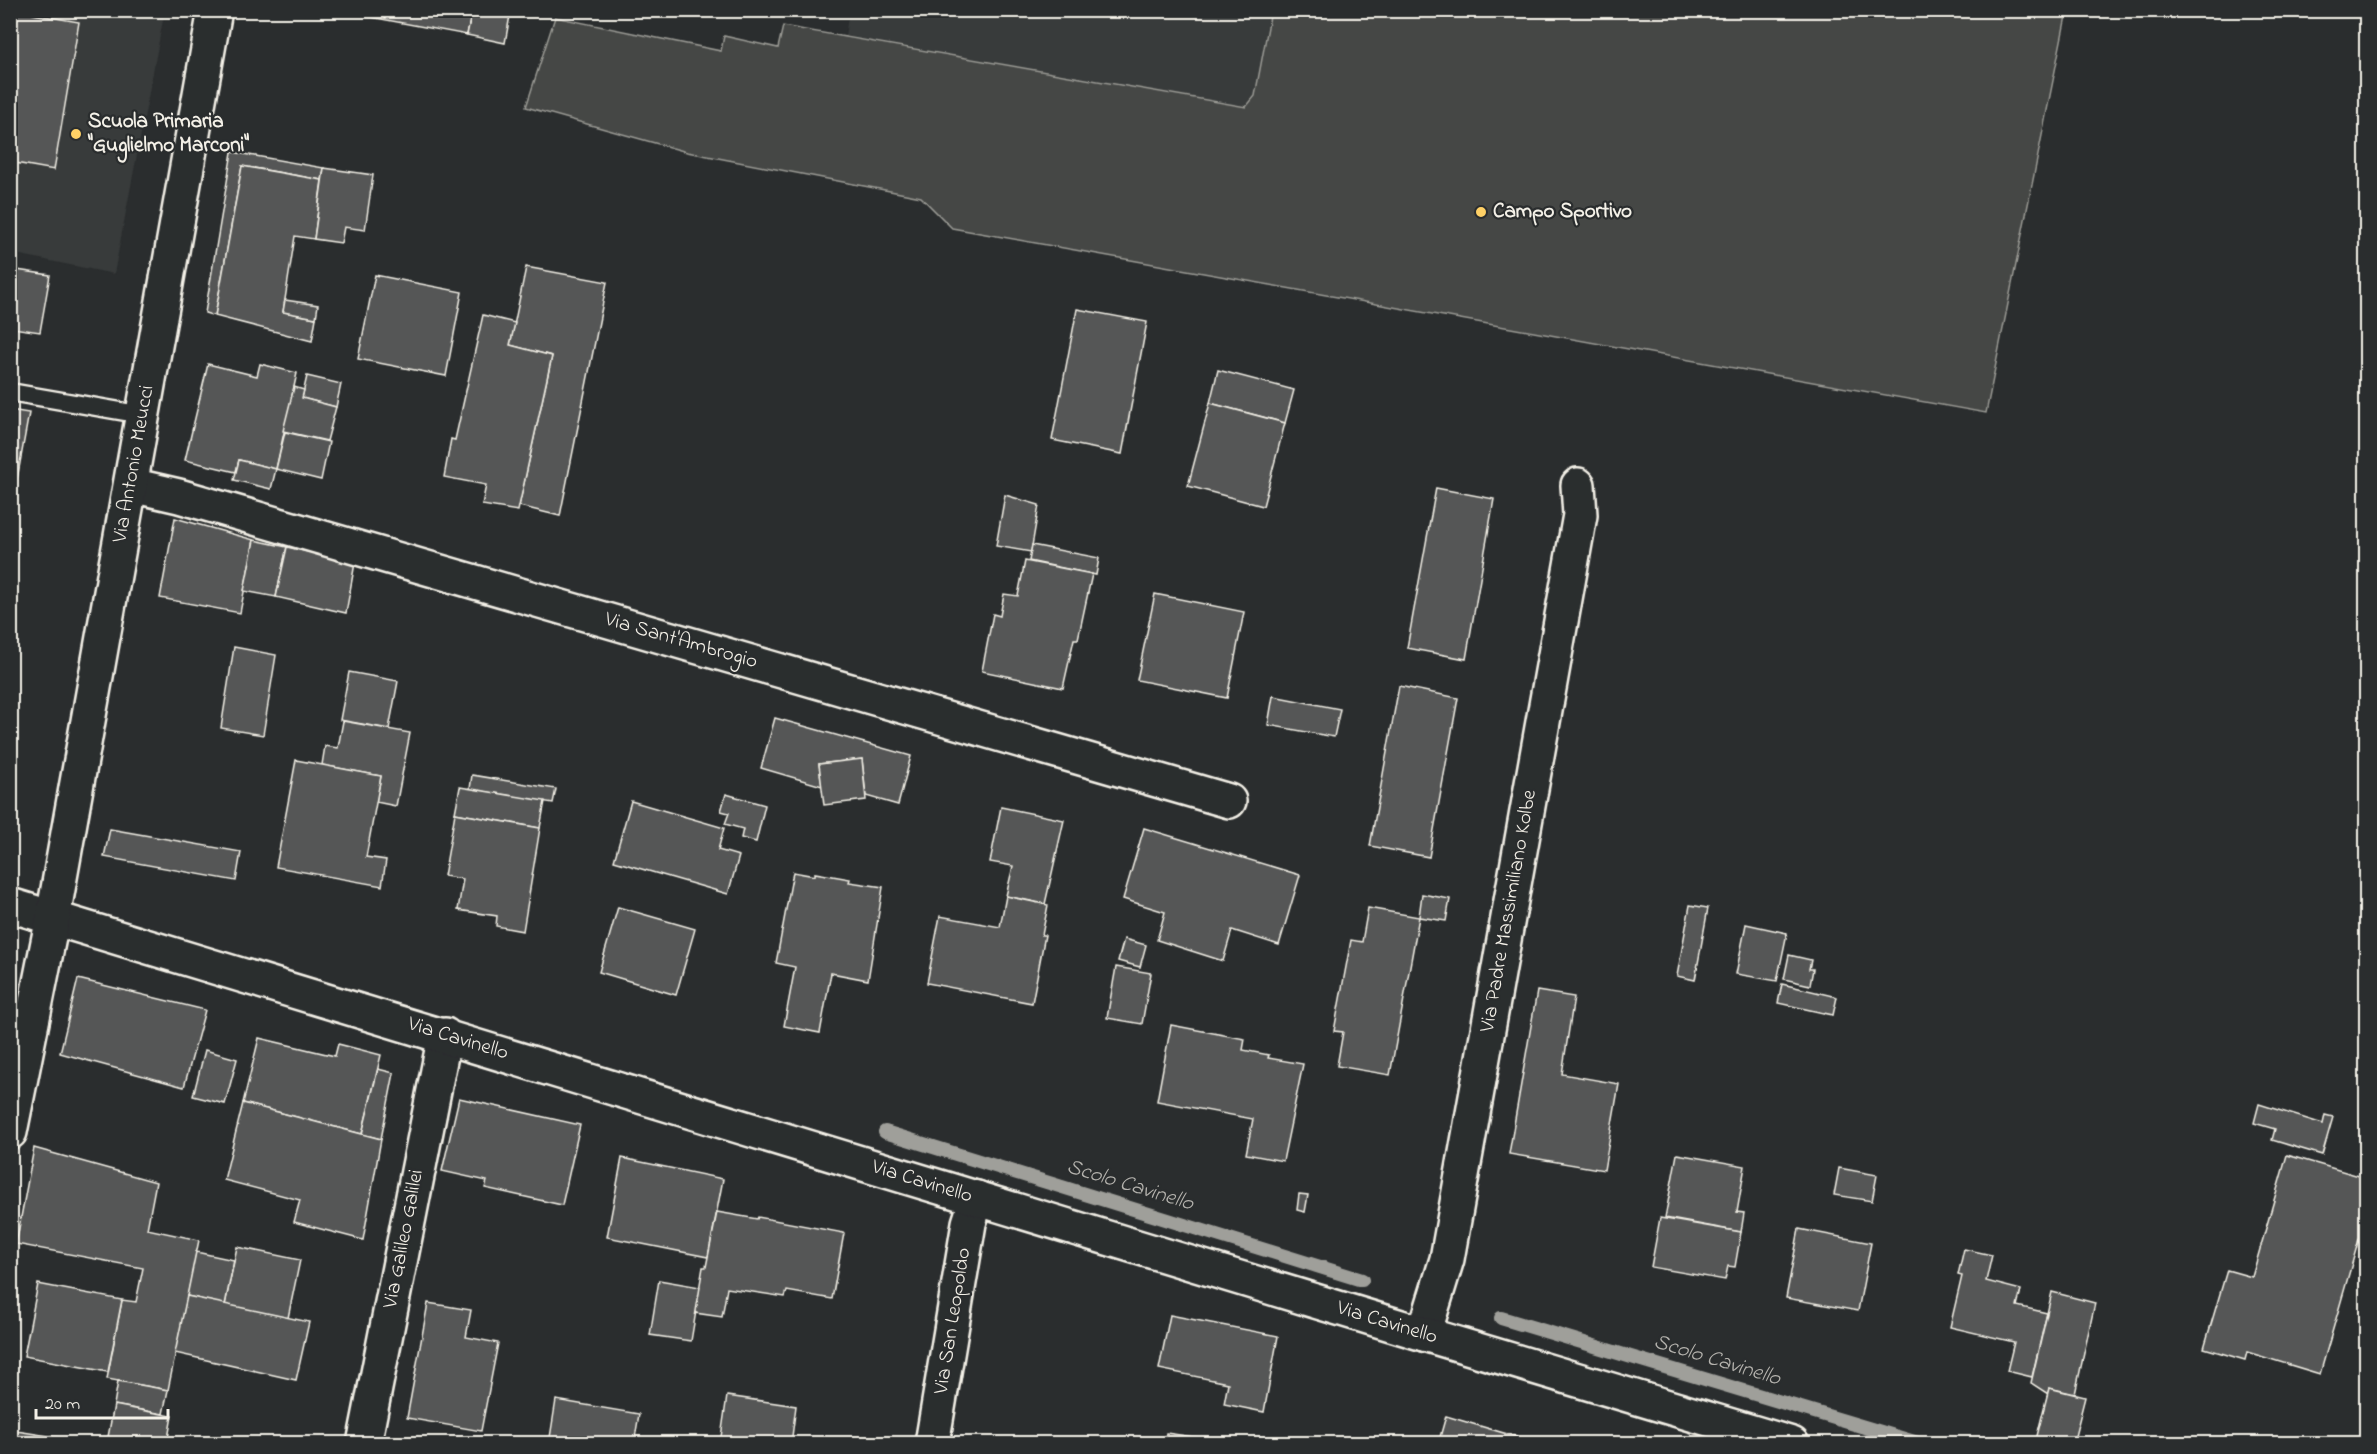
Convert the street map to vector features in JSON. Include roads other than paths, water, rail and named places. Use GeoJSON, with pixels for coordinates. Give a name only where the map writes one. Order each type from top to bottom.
{"type":"FeatureCollection","features":[{"type":"Feature","properties":{"kind":"street","name":"Via Antonio Meucci"},"geometry":{"type":"LineString","coordinates":[[10,1132],[53,917],[215,10]]}},
{"type":"Feature","properties":{"kind":"street","name":"Via Sant'Ambrogio"},"geometry":{"type":"LineString","coordinates":[[131,485],[179,496],[1229,801]]}},
{"type":"Feature","properties":{"kind":"street","name":"Via Padre Massimiliano Kolbe"},"geometry":{"type":"LineString","coordinates":[[1424,1334],[1447,1259],[1580,515],[1578,485]]}},
{"type":"Feature","properties":{"kind":"street","name":"Via Cavinello"},"geometry":{"type":"LineString","coordinates":[[10,905],[445,1035],[1424,1334],[1792,1443]]}},
{"type":"Feature","properties":{"kind":"street","name":"Via Galileo Galilei"},"geometry":{"type":"LineString","coordinates":[[364,1443],[445,1035]]}},
{"type":"Feature","properties":{"kind":"street","name":"Via San Leopoldo"},"geometry":{"type":"LineString","coordinates":[[933,1443],[969,1223],[977,1198]]}},
{"type":"Feature","properties":{"kind":"lane"},"geometry":{"type":"LineString","coordinates":[[10,392],[143,415]]}},
{"type":"Feature","properties":{"kind":"waterway","name":"Scolo Cavinello"},"geometry":{"type":"LineString","coordinates":[[885,1132],[1362,1280]]}},
{"type":"Feature","properties":{"kind":"waterway","name":"Scolo Cavinello"},"geometry":{"type":"LineString","coordinates":[[1501,1318],[1921,1444]]}},
{"type":"Feature","properties":{"kind":"place","name":"Scuola Primaria \"Guglielmo Marconi\""},"geometry":{"type":"Point","coordinates":[76,134]}},
{"type":"Feature","properties":{"kind":"place","name":"Campo Sportivo"},"geometry":{"type":"Point","coordinates":[1481,212]}}]}
